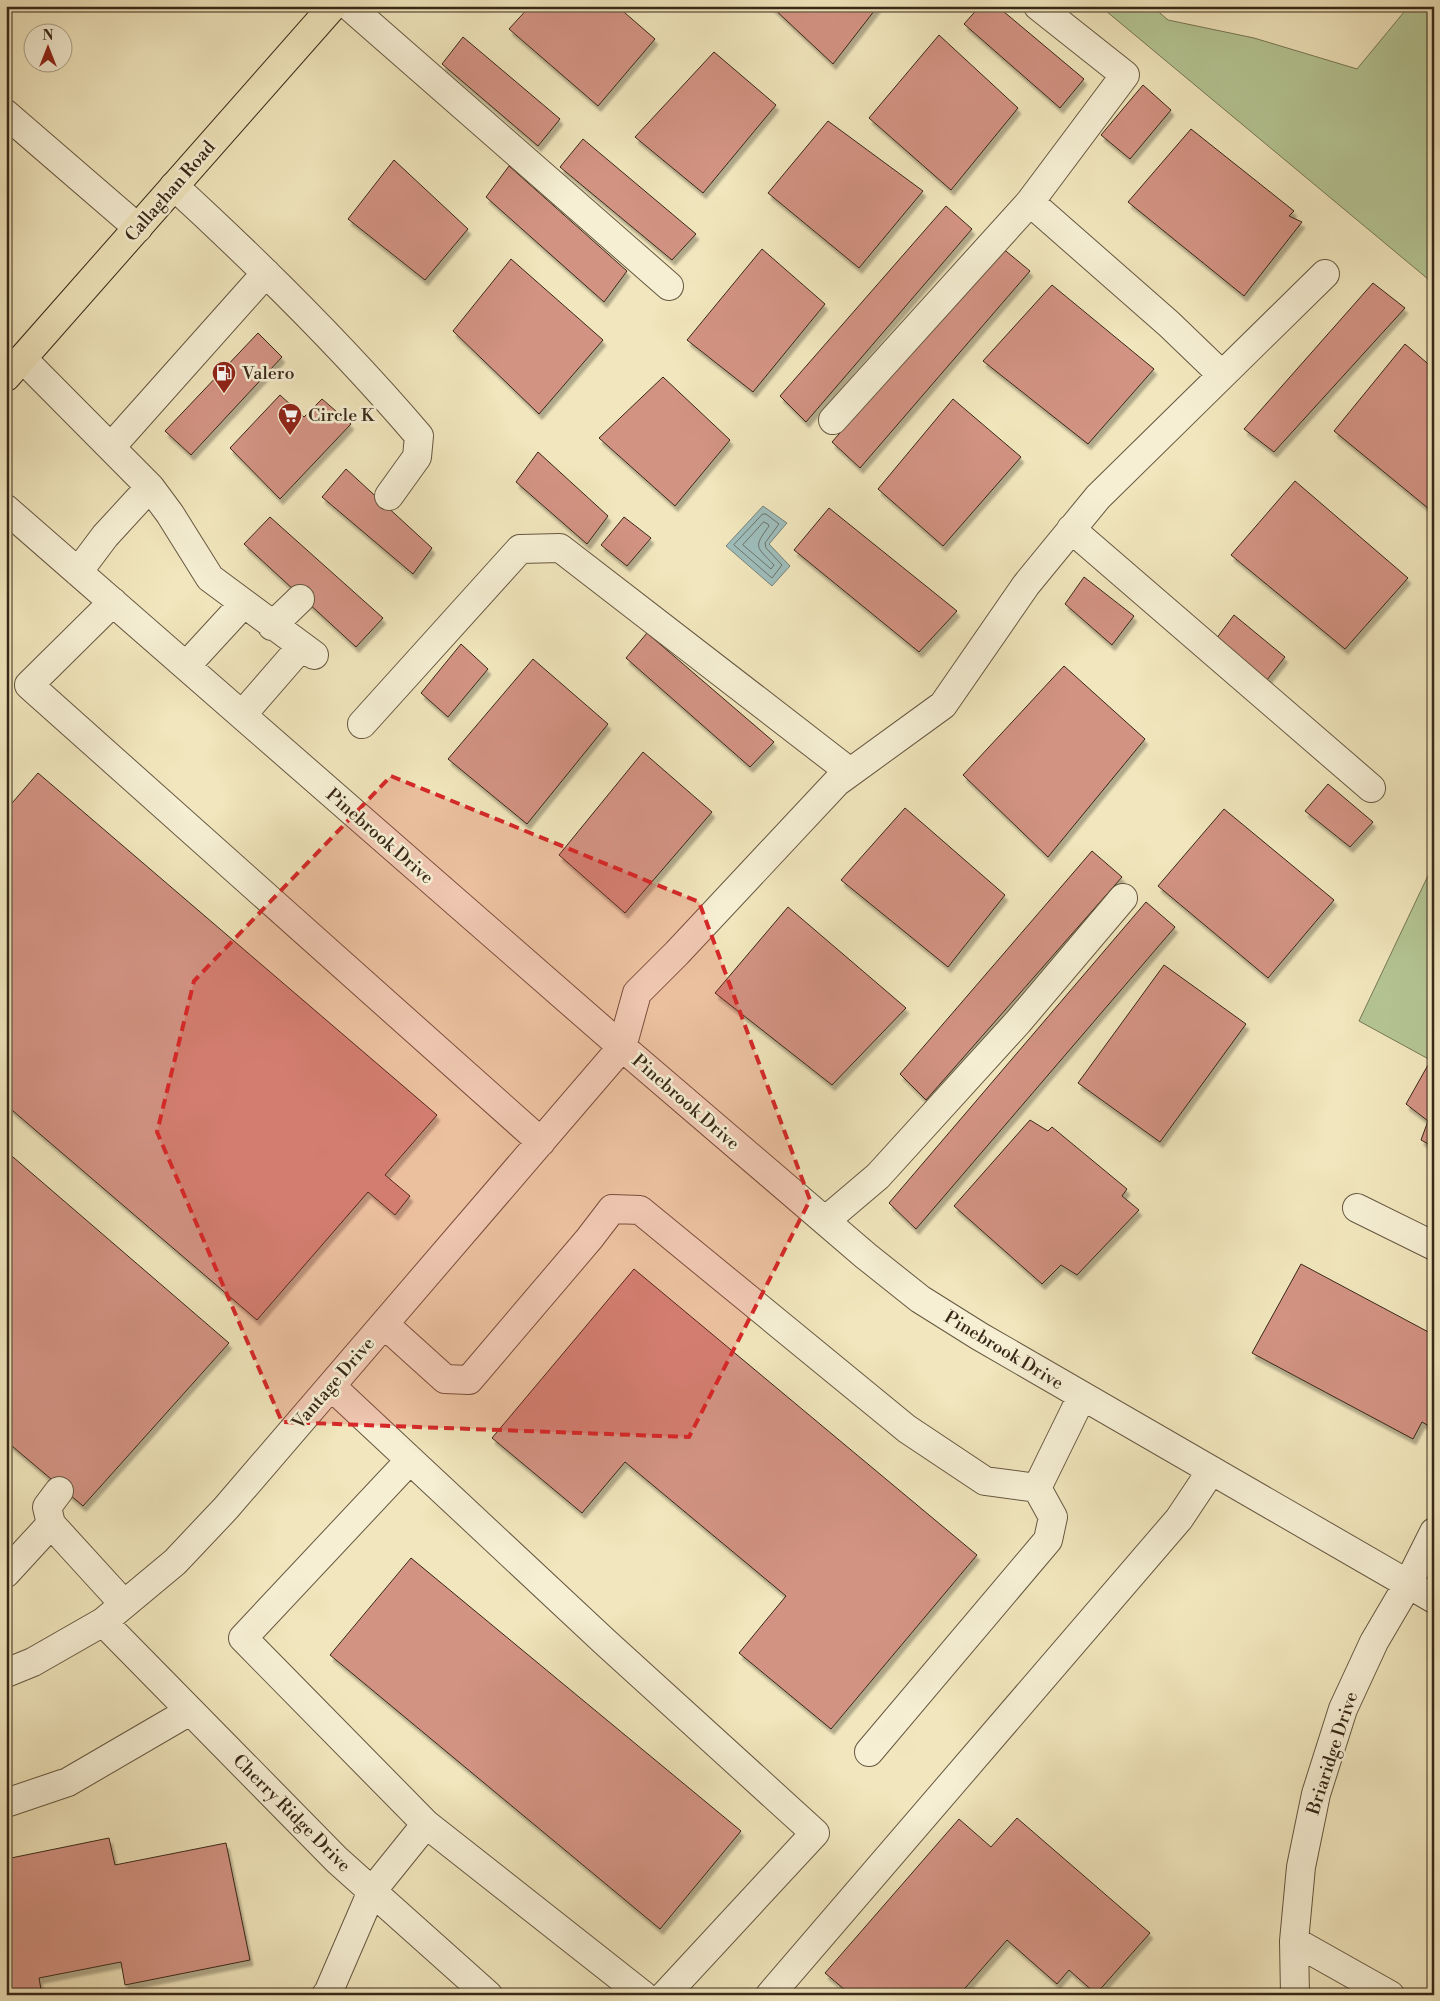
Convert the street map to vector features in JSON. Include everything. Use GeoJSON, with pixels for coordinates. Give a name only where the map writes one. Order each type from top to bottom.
{"type":"FeatureCollection","features":[{"type":"Feature","properties":{"kind":"main road","name":"Callaghan Road"},"geometry":{"type":"LineString","coordinates":[[14,368],[333,6]]}},
{"type":"Feature","properties":{"kind":"street"},"geometry":{"type":"LineString","coordinates":[[349,6],[669,286]]}},
{"type":"Feature","properties":{"kind":"street"},"geometry":{"type":"LineString","coordinates":[[833,420],[1030,202],[1124,75],[1038,6]]}},
{"type":"Feature","properties":{"kind":"street"},"geometry":{"type":"LineString","coordinates":[[6,114],[138,228]]}},
{"type":"Feature","properties":{"kind":"street"},"geometry":{"type":"LineString","coordinates":[[174,186],[266,273],[378,388],[419,436],[417,457],[389,496]]}},
{"type":"Feature","properties":{"kind":"street"},"geometry":{"type":"LineString","coordinates":[[1030,202],[1169,324],[1222,375]]}},
{"type":"Feature","properties":{"kind":"street"},"geometry":{"type":"LineString","coordinates":[[110,447],[266,273]]}},
{"type":"Feature","properties":{"kind":"street"},"geometry":{"type":"LineString","coordinates":[[622,1047],[637,993],[677,953],[837,782],[943,705],[1026,585],[1098,497],[1325,274]]}},
{"type":"Feature","properties":{"kind":"street"},"geometry":{"type":"LineString","coordinates":[[14,368],[110,447],[150,487],[175,521],[200,565],[210,578],[308,651],[242,715]]}},
{"type":"Feature","properties":{"kind":"street"},"geometry":{"type":"LineString","coordinates":[[78,572],[106,536],[150,487]]}},
{"type":"Feature","properties":{"kind":"street","name":"Pinebrook Drive"},"geometry":{"type":"LineString","coordinates":[[6,509],[622,1047],[920,1299],[979,1336],[1434,1599]]}},
{"type":"Feature","properties":{"kind":"street"},"geometry":{"type":"LineString","coordinates":[[1071,530],[1371,788]]}},
{"type":"Feature","properties":{"kind":"street"},"geometry":{"type":"LineString","coordinates":[[362,724],[520,550],[560,548],[850,772]]}},
{"type":"Feature","properties":{"kind":"street"},"geometry":{"type":"LineString","coordinates":[[272,626],[300,599]]}},
{"type":"Feature","properties":{"kind":"street"},"geometry":{"type":"LineString","coordinates":[[113,602],[29,685],[540,1142]]}},
{"type":"Feature","properties":{"kind":"street"},"geometry":{"type":"LineString","coordinates":[[186,666],[243,604]]}},
{"type":"Feature","properties":{"kind":"street"},"geometry":{"type":"LineString","coordinates":[[826,1221],[878,1176],[1018,1022],[1123,898]]}},
{"type":"Feature","properties":{"kind":"street","name":"Vantage Drive"},"geometry":{"type":"LineString","coordinates":[[6,1673],[33,1662],[103,1622],[175,1562],[213,1522],[622,1047]]}},
{"type":"Feature","properties":{"kind":"street"},"geometry":{"type":"LineString","coordinates":[[1357,1208],[1434,1246]]}},
{"type":"Feature","properties":{"kind":"street"},"geometry":{"type":"LineString","coordinates":[[384,1324],[445,1379],[469,1380],[589,1239],[612,1209],[640,1210],[907,1429],[985,1481],[1037,1488]]}},
{"type":"Feature","properties":{"kind":"street"},"geometry":{"type":"LineString","coordinates":[[331,1386],[605,1642],[815,1833],[665,1995]]}},
{"type":"Feature","properties":{"kind":"street"},"geometry":{"type":"LineString","coordinates":[[1037,1488],[1082,1396]]}},
{"type":"Feature","properties":{"kind":"street"},"geometry":{"type":"LineString","coordinates":[[410,1460],[243,1638],[426,1824],[643,1995]]}},
{"type":"Feature","properties":{"kind":"street"},"geometry":{"type":"LineString","coordinates":[[770,1995],[1173,1527],[1212,1471]]}},
{"type":"Feature","properties":{"kind":"street"},"geometry":{"type":"LineString","coordinates":[[869,1752],[1048,1540],[1053,1517],[1037,1488]]}},
{"type":"Feature","properties":{"kind":"street"},"geometry":{"type":"LineString","coordinates":[[59,1491],[47,1507],[51,1524],[124,1604]]}},
{"type":"Feature","properties":{"kind":"street"},"geometry":{"type":"LineString","coordinates":[[6,1573],[51,1524]]}},
{"type":"Feature","properties":{"kind":"street","name":"Briaridge Drive"},"geometry":{"type":"LineString","coordinates":[[1295,1995],[1294,1941],[1301,1867],[1316,1794],[1344,1709],[1374,1642],[1408,1584],[1434,1532]]}},
{"type":"Feature","properties":{"kind":"street","name":"Cherry Ridge Drive"},"geometry":{"type":"LineString","coordinates":[[103,1622],[337,1860],[488,1995]]}},
{"type":"Feature","properties":{"kind":"street"},"geometry":{"type":"LineString","coordinates":[[6,1803],[68,1782],[190,1711]]}},
{"type":"Feature","properties":{"kind":"street"},"geometry":{"type":"LineString","coordinates":[[328,1994],[372,1891],[426,1824]]}},
{"type":"Feature","properties":{"kind":"street"},"geometry":{"type":"LineString","coordinates":[[1294,1941],[1390,1995]]}},
{"type":"Feature","properties":{"kind":"highlighted area"},"geometry":{"type":"Polygon","coordinates":[[[391,776],[699,902],[810,1200],[689,1437],[282,1422],[157,1132],[194,981],[391,776]]]}},
{"type":"Feature","properties":{"kind":"green space"},"geometry":{"type":"Polygon","coordinates":[[[1100,6],[1152,6],[1168,20],[1254,38],[1357,69],[1409,6],[1434,6],[1434,284],[1100,6]]]}},
{"type":"Feature","properties":{"kind":"green space"},"geometry":{"type":"Polygon","coordinates":[[[1434,863],[1434,1062],[1359,1021],[1434,863]]]}},
{"type":"Feature","properties":{"kind":"water"},"geometry":{"type":"Polygon","coordinates":[[[763,506],[787,523],[769,544],[790,566],[772,586],[726,546],[763,506]]]}},
{"type":"Feature","properties":{"kind":"building"},"geometry":{"type":"Polygon","coordinates":[[[530,6],[617,6],[655,39],[598,106],[509,29],[530,6]]]}},
{"type":"Feature","properties":{"kind":"building"},"geometry":{"type":"Polygon","coordinates":[[[771,6],[878,6],[833,64],[771,6]]]}},
{"type":"Feature","properties":{"kind":"building"},"geometry":{"type":"Polygon","coordinates":[[[980,6],[997,6],[1084,79],[1060,108],[964,24],[980,6]]]}},
{"type":"Feature","properties":{"kind":"building"},"geometry":{"type":"Polygon","coordinates":[[[939,35],[1018,108],[951,190],[869,118],[939,35]]]}},
{"type":"Feature","properties":{"kind":"building"},"geometry":{"type":"Polygon","coordinates":[[[463,37],[560,119],[538,146],[442,64],[463,37]]]}},
{"type":"Feature","properties":{"kind":"building"},"geometry":{"type":"Polygon","coordinates":[[[714,52],[776,105],[703,193],[635,137],[714,52]]]}},
{"type":"Feature","properties":{"kind":"building"},"geometry":{"type":"Polygon","coordinates":[[[1143,85],[1171,110],[1130,159],[1101,135],[1143,85]]]}},
{"type":"Feature","properties":{"kind":"building"},"geometry":{"type":"Polygon","coordinates":[[[828,121],[923,191],[859,268],[768,193],[828,121]]]}},
{"type":"Feature","properties":{"kind":"building"},"geometry":{"type":"Polygon","coordinates":[[[1191,129],[1294,211],[1289,216],[1302,222],[1244,296],[1128,202],[1191,129]]]}},
{"type":"Feature","properties":{"kind":"building"},"geometry":{"type":"Polygon","coordinates":[[[583,139],[696,234],[672,260],[560,167],[583,139]]]}},
{"type":"Feature","properties":{"kind":"building"},"geometry":{"type":"Polygon","coordinates":[[[394,160],[468,229],[425,280],[348,219],[394,160]]]}},
{"type":"Feature","properties":{"kind":"building"},"geometry":{"type":"Polygon","coordinates":[[[509,166],[627,271],[604,302],[486,197],[509,166]]]}},
{"type":"Feature","properties":{"kind":"building"},"geometry":{"type":"Polygon","coordinates":[[[946,206],[972,229],[806,422],[780,396],[946,206]]]}},
{"type":"Feature","properties":{"kind":"building"},"geometry":{"type":"Polygon","coordinates":[[[1001,247],[1030,271],[860,468],[832,442],[1001,247]]]}},
{"type":"Feature","properties":{"kind":"building"},"geometry":{"type":"Polygon","coordinates":[[[762,249],[825,304],[753,392],[687,340],[762,249]]]}},
{"type":"Feature","properties":{"kind":"building"},"geometry":{"type":"Polygon","coordinates":[[[511,259],[603,340],[539,414],[453,331],[511,259]]]}},
{"type":"Feature","properties":{"kind":"building"},"geometry":{"type":"Polygon","coordinates":[[[1373,283],[1405,308],[1274,452],[1244,429],[1373,283]]]}},
{"type":"Feature","properties":{"kind":"building"},"geometry":{"type":"Polygon","coordinates":[[[1052,285],[1154,369],[1088,444],[983,361],[1052,285]]]}},
{"type":"Feature","properties":{"kind":"building","name":"Valero"},"geometry":{"type":"Polygon","coordinates":[[[258,333],[282,357],[191,455],[165,431],[258,333]]]}},
{"type":"Feature","properties":{"kind":"building"},"geometry":{"type":"Polygon","coordinates":[[[1405,344],[1434,369],[1434,513],[1334,431],[1405,344]]]}},
{"type":"Feature","properties":{"kind":"building"},"geometry":{"type":"Polygon","coordinates":[[[663,377],[730,440],[675,506],[599,438],[663,377]]]}},
{"type":"Feature","properties":{"kind":"building","name":"Circle K"},"geometry":{"type":"Polygon","coordinates":[[[280,395],[304,417],[322,399],[351,424],[280,499],[230,448],[280,395]]]}},
{"type":"Feature","properties":{"kind":"building"},"geometry":{"type":"Polygon","coordinates":[[[953,399],[1021,457],[943,546],[878,489],[953,399]]]}},
{"type":"Feature","properties":{"kind":"building"},"geometry":{"type":"Polygon","coordinates":[[[538,452],[608,516],[587,544],[516,482],[538,452]]]}},
{"type":"Feature","properties":{"kind":"building"},"geometry":{"type":"Polygon","coordinates":[[[346,469],[432,548],[413,574],[322,497],[346,469]]]}},
{"type":"Feature","properties":{"kind":"building"},"geometry":{"type":"Polygon","coordinates":[[[1295,481],[1408,578],[1345,649],[1231,555],[1295,481]]]}},
{"type":"Feature","properties":{"kind":"building"},"geometry":{"type":"Polygon","coordinates":[[[829,508],[957,611],[919,652],[794,550],[829,508]]]}},
{"type":"Feature","properties":{"kind":"building"},"geometry":{"type":"Polygon","coordinates":[[[270,517],[383,618],[356,647],[244,544],[270,517]]]}},
{"type":"Feature","properties":{"kind":"building"},"geometry":{"type":"Polygon","coordinates":[[[624,517],[651,538],[627,566],[601,545],[624,517]]]}},
{"type":"Feature","properties":{"kind":"building"},"geometry":{"type":"Polygon","coordinates":[[[1084,577],[1134,616],[1112,645],[1065,604],[1084,577]]]}},
{"type":"Feature","properties":{"kind":"building"},"geometry":{"type":"Polygon","coordinates":[[[1234,615],[1285,657],[1263,685],[1213,643],[1234,615]]]}},
{"type":"Feature","properties":{"kind":"building"},"geometry":{"type":"Polygon","coordinates":[[[647,633],[774,742],[750,767],[626,658],[647,633]]]}},
{"type":"Feature","properties":{"kind":"building"},"geometry":{"type":"Polygon","coordinates":[[[461,644],[488,669],[448,717],[421,693],[461,644]]]}},
{"type":"Feature","properties":{"kind":"building"},"geometry":{"type":"Polygon","coordinates":[[[533,659],[608,724],[527,824],[448,759],[533,659]]]}},
{"type":"Feature","properties":{"kind":"building"},"geometry":{"type":"Polygon","coordinates":[[[1064,666],[1145,739],[1048,857],[963,775],[1064,666]]]}},
{"type":"Feature","properties":{"kind":"building"},"geometry":{"type":"Polygon","coordinates":[[[643,752],[712,812],[625,913],[559,855],[643,752]]]}},
{"type":"Feature","properties":{"kind":"building"},"geometry":{"type":"Polygon","coordinates":[[[38,773],[437,1115],[385,1175],[410,1196],[395,1215],[368,1192],[257,1320],[6,1105],[6,810],[38,773]]]}},
{"type":"Feature","properties":{"kind":"building"},"geometry":{"type":"Polygon","coordinates":[[[1328,784],[1373,822],[1350,847],[1305,811],[1328,784]]]}},
{"type":"Feature","properties":{"kind":"building"},"geometry":{"type":"Polygon","coordinates":[[[905,808],[1005,895],[948,967],[841,880],[905,808]]]}},
{"type":"Feature","properties":{"kind":"building"},"geometry":{"type":"Polygon","coordinates":[[[1224,809],[1334,900],[1268,978],[1158,886],[1224,809]]]}},
{"type":"Feature","properties":{"kind":"building"},"geometry":{"type":"Polygon","coordinates":[[[1092,851],[1122,877],[926,1100],[900,1074],[1092,851]]]}},
{"type":"Feature","properties":{"kind":"building"},"geometry":{"type":"Polygon","coordinates":[[[1146,902],[1175,927],[916,1229],[889,1203],[1146,902]]]}},
{"type":"Feature","properties":{"kind":"building"},"geometry":{"type":"Polygon","coordinates":[[[788,907],[906,1008],[832,1085],[715,993],[788,907]]]}},
{"type":"Feature","properties":{"kind":"building"},"geometry":{"type":"Polygon","coordinates":[[[1164,965],[1246,1024],[1160,1142],[1078,1083],[1164,965]]]}},
{"type":"Feature","properties":{"kind":"building"},"geometry":{"type":"Polygon","coordinates":[[[1428,1065],[1434,1068],[1434,1147],[1421,1140],[1428,1121],[1406,1104],[1428,1065]]]}},
{"type":"Feature","properties":{"kind":"building"},"geometry":{"type":"Polygon","coordinates":[[[1030,1120],[1048,1131],[1052,1127],[1127,1189],[1122,1196],[1139,1210],[1077,1275],[1061,1265],[1042,1284],[954,1206],[1030,1120]]]}},
{"type":"Feature","properties":{"kind":"building"},"geometry":{"type":"Polygon","coordinates":[[[6,1151],[229,1343],[83,1506],[6,1441],[6,1151]]]}},
{"type":"Feature","properties":{"kind":"building"},"geometry":{"type":"Polygon","coordinates":[[[1301,1264],[1434,1335],[1434,1429],[1422,1422],[1413,1439],[1252,1353],[1301,1264]]]}},
{"type":"Feature","properties":{"kind":"building"},"geometry":{"type":"Polygon","coordinates":[[[634,1269],[977,1555],[831,1729],[739,1653],[786,1596],[625,1462],[582,1513],[492,1438],[634,1269]]]}},
{"type":"Feature","properties":{"kind":"building"},"geometry":{"type":"Polygon","coordinates":[[[411,1558],[741,1831],[660,1929],[330,1655],[411,1558]]]}},
{"type":"Feature","properties":{"kind":"building"},"geometry":{"type":"Polygon","coordinates":[[[1017,1818],[1150,1933],[1096,1994],[1069,1970],[1057,1984],[1007,1940],[959,1995],[851,1995],[825,1973],[959,1819],[991,1847],[1017,1818]]]}},
{"type":"Feature","properties":{"kind":"building"},"geometry":{"type":"Polygon","coordinates":[[[109,1838],[115,1865],[226,1843],[250,1960],[125,1985],[121,1962],[39,1978],[42,1995],[6,1995],[6,1859],[109,1838]]]}},
{"type":"Feature","properties":{"kind":"place","name":"Valero"},"geometry":{"type":"Point","coordinates":[224,394]}},
{"type":"Feature","properties":{"kind":"place","name":"Circle K"},"geometry":{"type":"Point","coordinates":[290,436]}}]}
